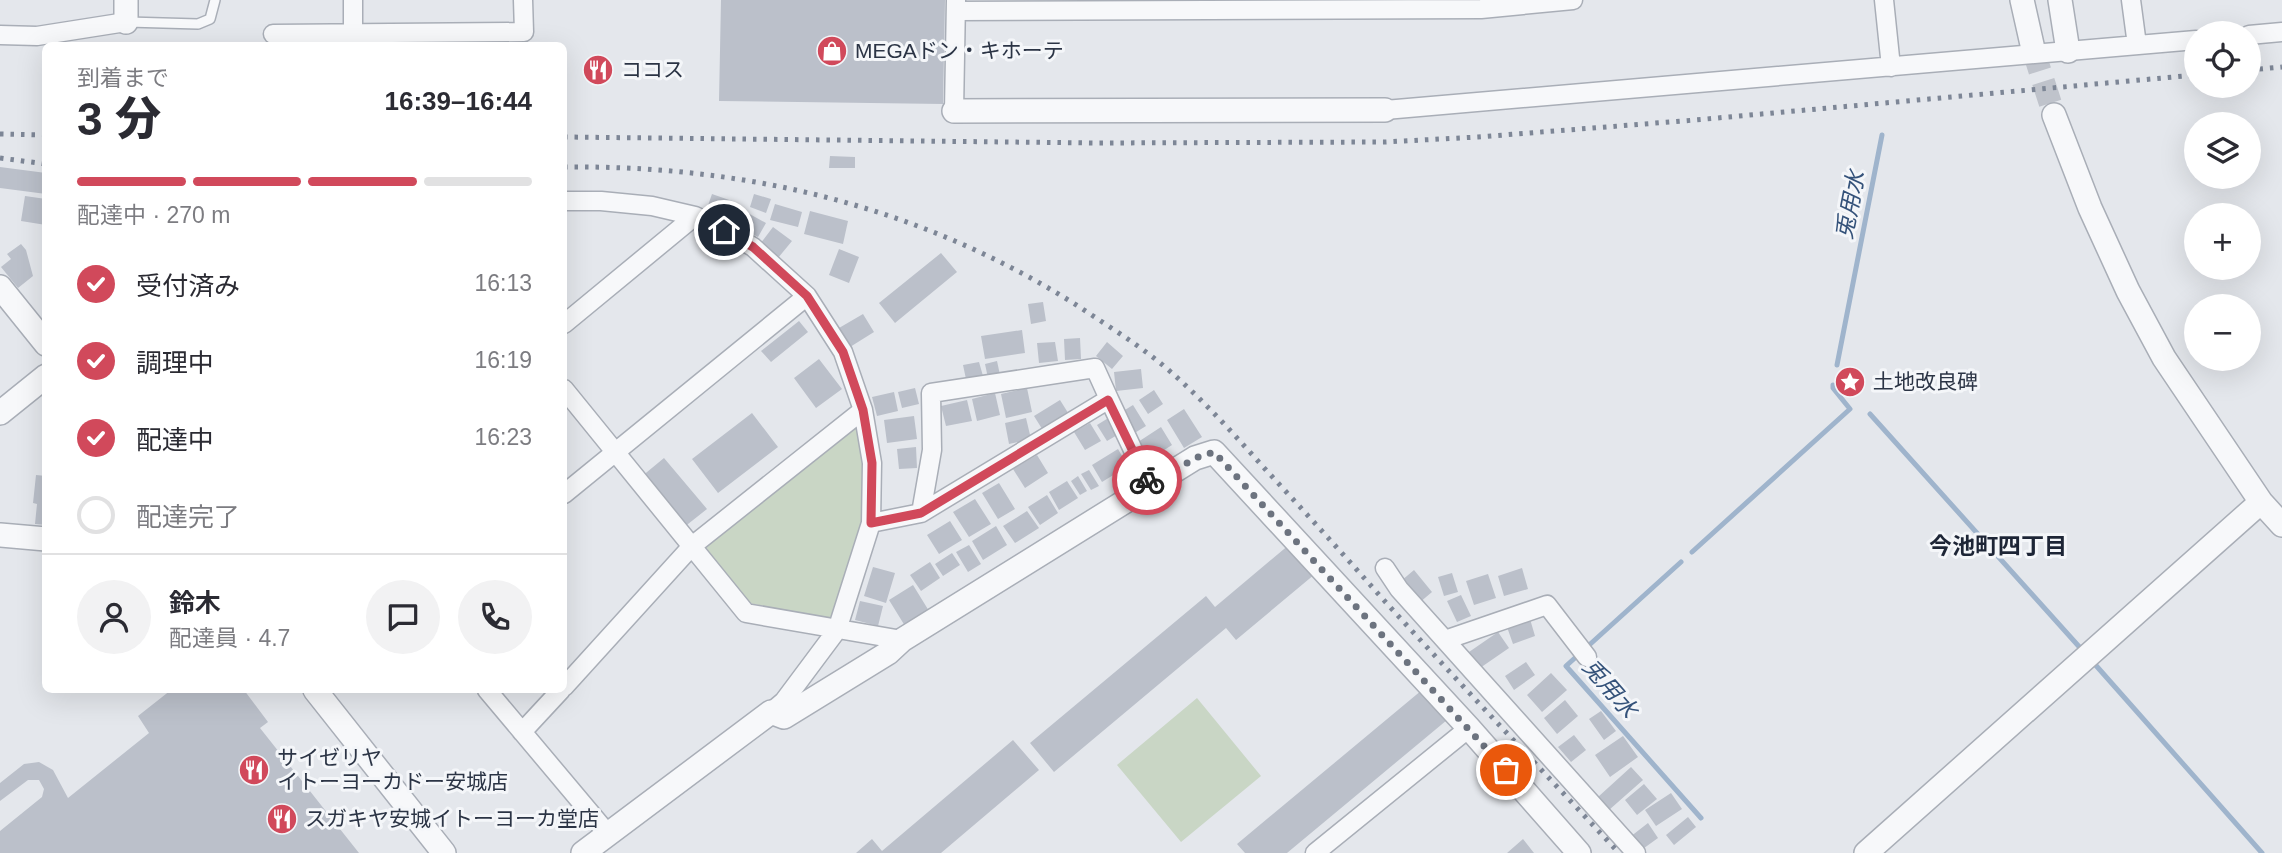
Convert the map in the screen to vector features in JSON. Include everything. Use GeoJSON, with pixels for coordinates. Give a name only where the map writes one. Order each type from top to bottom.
{"type":"FeatureCollection","features":[{"type":"Feature","properties":{"kind":"street"},"geometry":{"type":"LineString","coordinates":[[352,0],[353,34]]}},
{"type":"Feature","properties":{"kind":"street"},"geometry":{"type":"LineString","coordinates":[[273,34],[524,32],[523,0]]}},
{"type":"Feature","properties":{"kind":"street"},"geometry":{"type":"LineString","coordinates":[[1573,0],[1481,9],[956,6],[954,111],[1385,110],[2184,41]]}},
{"type":"Feature","properties":{"kind":"street"},"geometry":{"type":"LineString","coordinates":[[1884,0],[1891,67]]}},
{"type":"Feature","properties":{"kind":"street"},"geometry":{"type":"LineString","coordinates":[[2022,0],[2033,49]]}},
{"type":"Feature","properties":{"kind":"street"},"geometry":{"type":"LineString","coordinates":[[2060,0],[2068,51]]}},
{"type":"Feature","properties":{"kind":"street"},"geometry":{"type":"LineString","coordinates":[[2131,0],[2137,45]]}},
{"type":"Feature","properties":{"kind":"street"},"geometry":{"type":"LineString","coordinates":[[0,35],[37,36],[126,11]]}},
{"type":"Feature","properties":{"kind":"street"},"geometry":{"type":"LineString","coordinates":[[2261,34],[2282,32]]}},
{"type":"Feature","properties":{"kind":"street"},"geometry":{"type":"LineString","coordinates":[[2054,115],[2090,208],[2134,302],[2176,378],[2261,502],[2282,525]]}},
{"type":"Feature","properties":{"kind":"street"},"geometry":{"type":"LineString","coordinates":[[567,201],[652,206],[695,216],[753,247],[807,296],[843,352],[863,410],[872,463],[871,523],[837,630],[784,701],[583,853]]}},
{"type":"Feature","properties":{"kind":"street"},"geometry":{"type":"LineString","coordinates":[[567,322],[695,216]]}},
{"type":"Feature","properties":{"kind":"street"},"geometry":{"type":"LineString","coordinates":[[0,287],[42,339]]}},
{"type":"Feature","properties":{"kind":"street"},"geometry":{"type":"LineString","coordinates":[[567,492],[807,296]]}},
{"type":"Feature","properties":{"kind":"street"},"geometry":{"type":"LineString","coordinates":[[921,513],[932,450],[931,393],[1095,368],[1150,486]]}},
{"type":"Feature","properties":{"kind":"street"},"geometry":{"type":"LineString","coordinates":[[0,413],[42,379]]}},
{"type":"Feature","properties":{"kind":"street"},"geometry":{"type":"LineString","coordinates":[[567,393],[746,613],[902,640]]}},
{"type":"Feature","properties":{"kind":"street"},"geometry":{"type":"LineString","coordinates":[[871,523],[921,513],[1108,400]]}},
{"type":"Feature","properties":{"kind":"street"},"geometry":{"type":"LineString","coordinates":[[567,683],[692,546],[863,410]]}},
{"type":"Feature","properties":{"kind":"street"},"geometry":{"type":"LineString","coordinates":[[771,712],[784,717],[888,653],[902,640],[1195,458],[1214,452],[1469,728],[1579,853]]}},
{"type":"Feature","properties":{"kind":"street"},"geometry":{"type":"LineString","coordinates":[[1866,853],[2261,502]]}},
{"type":"Feature","properties":{"kind":"street"},"geometry":{"type":"LineString","coordinates":[[0,535],[42,539]]}},
{"type":"Feature","properties":{"kind":"street"},"geometry":{"type":"LineString","coordinates":[[1385,568],[1399,589],[1636,853]]}},
{"type":"Feature","properties":{"kind":"street"},"geometry":{"type":"LineString","coordinates":[[1445,640],[1547,605],[1587,657]]}},
{"type":"Feature","properties":{"kind":"street"},"geometry":{"type":"LineString","coordinates":[[321,693],[444,853]]}},
{"type":"Feature","properties":{"kind":"street"},"geometry":{"type":"LineString","coordinates":[[490,693],[608,834]]}},
{"type":"Feature","properties":{"kind":"street"},"geometry":{"type":"LineString","coordinates":[[523,732],[558,693]]}},
{"type":"Feature","properties":{"kind":"street"},"geometry":{"type":"LineString","coordinates":[[1315,853],[1469,728]]}},
{"type":"Feature","properties":{"kind":"lane"},"geometry":{"type":"LineString","coordinates":[[126,11],[198,24],[210,19],[215,0]]}},
{"type":"Feature","properties":{"kind":"green space"},"geometry":{"type":"Polygon","coordinates":[[[851,425],[859,429],[865,474],[865,515],[835,613],[827,619],[749,603],[705,550],[706,540],[851,425]]]}},
{"type":"Feature","properties":{"kind":"green space"},"geometry":{"type":"Polygon","coordinates":[[[1197,698],[1261,776],[1181,842],[1117,765],[1197,698]]]}},
{"type":"Feature","properties":{"kind":"building","name":"MEGAドン・キホーテ"},"geometry":{"type":"Polygon","coordinates":[[[721,0],[945,0],[943,104],[719,101],[721,0]]]}},
{"type":"Feature","properties":{"kind":"building"},"geometry":{"type":"Polygon","coordinates":[[[830,156],[855,157],[855,168],[829,168],[830,156]]]}},
{"type":"Feature","properties":{"kind":"building"},"geometry":{"type":"Polygon","coordinates":[[[0,167],[42,172],[42,193],[0,188],[0,167]]]}},
{"type":"Feature","properties":{"kind":"building"},"geometry":{"type":"Polygon","coordinates":[[[712,194],[732,201],[725,222],[705,214],[712,194]]]}},
{"type":"Feature","properties":{"kind":"building"},"geometry":{"type":"Polygon","coordinates":[[[754,194],[771,199],[766,213],[750,207],[754,194]]]}},
{"type":"Feature","properties":{"kind":"building"},"geometry":{"type":"Polygon","coordinates":[[[25,196],[42,198],[42,224],[21,221],[25,196]]]}},
{"type":"Feature","properties":{"kind":"building"},"geometry":{"type":"Polygon","coordinates":[[[775,204],[802,212],[798,227],[770,220],[775,204]]]}},
{"type":"Feature","properties":{"kind":"building"},"geometry":{"type":"Polygon","coordinates":[[[810,211],[848,221],[843,244],[804,234],[810,211]]]}},
{"type":"Feature","properties":{"kind":"building"},"geometry":{"type":"Polygon","coordinates":[[[746,212],[766,223],[758,237],[738,226],[746,212]]]}},
{"type":"Feature","properties":{"kind":"building"},"geometry":{"type":"Polygon","coordinates":[[[773,227],[792,241],[778,258],[760,244],[773,227]]]}},
{"type":"Feature","properties":{"kind":"building"},"geometry":{"type":"Polygon","coordinates":[[[21,244],[26,250],[33,276],[18,288],[1,267],[11,259],[7,254],[21,244]]]}},
{"type":"Feature","properties":{"kind":"building"},"geometry":{"type":"Polygon","coordinates":[[[839,249],[859,257],[849,283],[829,275],[839,249]]]}},
{"type":"Feature","properties":{"kind":"building"},"geometry":{"type":"Polygon","coordinates":[[[941,253],[957,272],[895,323],[879,303],[941,253]]]}},
{"type":"Feature","properties":{"kind":"building"},"geometry":{"type":"Polygon","coordinates":[[[1043,302],[1046,321],[1031,324],[1028,304],[1043,302]]]}},
{"type":"Feature","properties":{"kind":"building"},"geometry":{"type":"Polygon","coordinates":[[[863,314],[874,332],[850,347],[839,328],[863,314]]]}},
{"type":"Feature","properties":{"kind":"building"},"geometry":{"type":"Polygon","coordinates":[[[799,321],[808,332],[771,362],[761,351],[799,321]]]}},
{"type":"Feature","properties":{"kind":"building"},"geometry":{"type":"Polygon","coordinates":[[[1022,330],[1025,353],[985,359],[981,336],[1022,330]]]}},
{"type":"Feature","properties":{"kind":"building"},"geometry":{"type":"Polygon","coordinates":[[[1080,338],[1081,359],[1065,360],[1064,339],[1080,338]]]}},
{"type":"Feature","properties":{"kind":"building"},"geometry":{"type":"Polygon","coordinates":[[[1055,342],[1058,361],[1039,363],[1037,343],[1055,342]]]}},
{"type":"Feature","properties":{"kind":"building"},"geometry":{"type":"Polygon","coordinates":[[[1107,342],[1123,356],[1112,369],[1096,356],[1107,342]]]}},
{"type":"Feature","properties":{"kind":"building"},"geometry":{"type":"Polygon","coordinates":[[[819,359],[842,389],[816,408],[794,378],[819,359]]]}},
{"type":"Feature","properties":{"kind":"building"},"geometry":{"type":"Polygon","coordinates":[[[997,361],[1000,375],[988,378],[985,364],[997,361]]]}},
{"type":"Feature","properties":{"kind":"building"},"geometry":{"type":"Polygon","coordinates":[[[979,362],[983,376],[966,379],[963,365],[979,362]]]}},
{"type":"Feature","properties":{"kind":"building"},"geometry":{"type":"Polygon","coordinates":[[[1141,369],[1143,388],[1116,391],[1114,372],[1141,369]]]}},
{"type":"Feature","properties":{"kind":"building"},"geometry":{"type":"Polygon","coordinates":[[[915,388],[919,404],[902,408],[898,392],[915,388]]]}},
{"type":"Feature","properties":{"kind":"building"},"geometry":{"type":"Polygon","coordinates":[[[1027,388],[1032,412],[1006,418],[1001,394],[1027,388]]]}},
{"type":"Feature","properties":{"kind":"building"},"geometry":{"type":"Polygon","coordinates":[[[1154,390],[1163,404],[1148,414],[1139,400],[1154,390]]]}},
{"type":"Feature","properties":{"kind":"building"},"geometry":{"type":"Polygon","coordinates":[[[894,392],[898,411],[877,416],[872,397],[894,392]]]}},
{"type":"Feature","properties":{"kind":"building"},"geometry":{"type":"Polygon","coordinates":[[[995,393],[1000,415],[977,421],[972,399],[995,393]]]}},
{"type":"Feature","properties":{"kind":"building"},"geometry":{"type":"Polygon","coordinates":[[[967,400],[972,421],[946,426],[941,406],[967,400]]]}},
{"type":"Feature","properties":{"kind":"building"},"geometry":{"type":"Polygon","coordinates":[[[1060,400],[1070,416],[1044,432],[1034,416],[1060,400]]]}},
{"type":"Feature","properties":{"kind":"building"},"geometry":{"type":"Polygon","coordinates":[[[1133,405],[1146,426],[1133,434],[1120,413],[1133,405]]]}},
{"type":"Feature","properties":{"kind":"building"},"geometry":{"type":"Polygon","coordinates":[[[1184,409],[1202,437],[1184,448],[1167,420],[1184,409]]]}},
{"type":"Feature","properties":{"kind":"building"},"geometry":{"type":"Polygon","coordinates":[[[752,413],[778,447],[718,493],[692,459],[752,413]]]}},
{"type":"Feature","properties":{"kind":"building"},"geometry":{"type":"Polygon","coordinates":[[[914,416],[917,439],[887,443],[884,420],[914,416]]]}},
{"type":"Feature","properties":{"kind":"building"},"geometry":{"type":"Polygon","coordinates":[[[1110,417],[1119,434],[1107,441],[1097,425],[1110,417]]]}},
{"type":"Feature","properties":{"kind":"building"},"geometry":{"type":"Polygon","coordinates":[[[1026,418],[1031,439],[1009,444],[1005,423],[1026,418]]]}},
{"type":"Feature","properties":{"kind":"building"},"geometry":{"type":"Polygon","coordinates":[[[1090,423],[1101,441],[1085,450],[1074,432],[1090,423]]]}},
{"type":"Feature","properties":{"kind":"building"},"geometry":{"type":"Polygon","coordinates":[[[1161,427],[1172,445],[1149,460],[1138,442],[1161,427]]]}},
{"type":"Feature","properties":{"kind":"building"},"geometry":{"type":"Polygon","coordinates":[[[916,447],[917,468],[899,469],[897,449],[916,447]]]}},
{"type":"Feature","properties":{"kind":"building"},"geometry":{"type":"Polygon","coordinates":[[[1118,449],[1128,466],[1102,482],[1092,465],[1118,449]]]}},
{"type":"Feature","properties":{"kind":"building"},"geometry":{"type":"Polygon","coordinates":[[[1037,455],[1048,473],[1025,488],[1013,469],[1037,455]]]}},
{"type":"Feature","properties":{"kind":"building"},"geometry":{"type":"Polygon","coordinates":[[[664,458],[707,509],[683,528],[641,477],[664,458]]]}},
{"type":"Feature","properties":{"kind":"building"},"geometry":{"type":"Polygon","coordinates":[[[1089,470],[1099,486],[1091,490],[1081,474],[1089,470]]]}},
{"type":"Feature","properties":{"kind":"building"},"geometry":{"type":"Polygon","coordinates":[[[36,475],[42,476],[42,525],[35,524],[37,504],[33,503],[36,475]]]}},
{"type":"Feature","properties":{"kind":"building"},"geometry":{"type":"Polygon","coordinates":[[[1078,476],[1087,491],[1080,495],[1071,481],[1078,476]]]}},
{"type":"Feature","properties":{"kind":"building"},"geometry":{"type":"Polygon","coordinates":[[[1067,481],[1078,498],[1059,510],[1049,492],[1067,481]]]}},
{"type":"Feature","properties":{"kind":"building"},"geometry":{"type":"Polygon","coordinates":[[[999,483],[1015,509],[998,519],[982,493],[999,483]]]}},
{"type":"Feature","properties":{"kind":"building"},"geometry":{"type":"Polygon","coordinates":[[[1047,495],[1058,513],[1040,525],[1028,507],[1047,495]]]}},
{"type":"Feature","properties":{"kind":"building"},"geometry":{"type":"Polygon","coordinates":[[[975,499],[991,524],[969,537],[953,512],[975,499]]]}},
{"type":"Feature","properties":{"kind":"building"},"geometry":{"type":"Polygon","coordinates":[[[1027,511],[1039,528],[1015,543],[1003,526],[1027,511]]]}},
{"type":"Feature","properties":{"kind":"building"},"geometry":{"type":"Polygon","coordinates":[[[950,521],[962,540],[939,554],[927,535],[950,521]]]}},
{"type":"Feature","properties":{"kind":"building"},"geometry":{"type":"Polygon","coordinates":[[[996,526],[1007,545],[983,560],[972,541],[996,526]]]}},
{"type":"Feature","properties":{"kind":"building"},"geometry":{"type":"Polygon","coordinates":[[[1290,544],[1315,574],[1236,640],[1226,628],[1054,772],[1030,743],[1206,596],[1215,607],[1290,544]]]}},
{"type":"Feature","properties":{"kind":"building"},"geometry":{"type":"Polygon","coordinates":[[[969,545],[981,564],[968,572],[956,552],[969,545]]]}},
{"type":"Feature","properties":{"kind":"building"},"geometry":{"type":"Polygon","coordinates":[[[952,553],[960,565],[943,576],[935,564],[952,553]]]}},
{"type":"Feature","properties":{"kind":"building"},"geometry":{"type":"Polygon","coordinates":[[[930,562],[940,578],[921,591],[910,575],[930,562]]]}},
{"type":"Feature","properties":{"kind":"building"},"geometry":{"type":"Polygon","coordinates":[[[873,567],[895,573],[886,603],[864,596],[873,567]]]}},
{"type":"Feature","properties":{"kind":"building"},"geometry":{"type":"Polygon","coordinates":[[[1522,568],[1528,589],[1504,596],[1498,576],[1522,568]]]}},
{"type":"Feature","properties":{"kind":"building"},"geometry":{"type":"Polygon","coordinates":[[[1414,570],[1432,592],[1419,603],[1401,581],[1414,570]]]}},
{"type":"Feature","properties":{"kind":"building"},"geometry":{"type":"Polygon","coordinates":[[[1452,573],[1458,592],[1444,596],[1438,577],[1452,573]]]}},
{"type":"Feature","properties":{"kind":"building"},"geometry":{"type":"Polygon","coordinates":[[[1488,574],[1496,598],[1474,605],[1466,581],[1488,574]]]}},
{"type":"Feature","properties":{"kind":"building"},"geometry":{"type":"Polygon","coordinates":[[[913,585],[929,611],[905,626],[889,600],[913,585]]]}},
{"type":"Feature","properties":{"kind":"building"},"geometry":{"type":"Polygon","coordinates":[[[1461,595],[1471,616],[1457,622],[1447,601],[1461,595]]]}},
{"type":"Feature","properties":{"kind":"building"},"geometry":{"type":"Polygon","coordinates":[[[860,601],[883,606],[878,626],[855,620],[860,601]]]}},
{"type":"Feature","properties":{"kind":"building"},"geometry":{"type":"Polygon","coordinates":[[[1530,619],[1535,636],[1513,644],[1507,627],[1530,619]]]}},
{"type":"Feature","properties":{"kind":"building"},"geometry":{"type":"Polygon","coordinates":[[[1498,632],[1509,648],[1480,668],[1469,652],[1498,632]]]}},
{"type":"Feature","properties":{"kind":"building"},"geometry":{"type":"Polygon","coordinates":[[[1526,662],[1535,675],[1514,690],[1505,676],[1526,662]]]}},
{"type":"Feature","properties":{"kind":"building"},"geometry":{"type":"Polygon","coordinates":[[[1551,673],[1567,690],[1542,712],[1527,695],[1551,673]]]}},
{"type":"Feature","properties":{"kind":"building"},"geometry":{"type":"Polygon","coordinates":[[[1422,690],[1447,720],[1287,853],[1245,853],[1237,844],[1422,690]]]}},
{"type":"Feature","properties":{"kind":"building"},"geometry":{"type":"Polygon","coordinates":[[[167,693],[246,693],[268,722],[260,728],[359,853],[0,853],[0,831],[42,797],[44,789],[39,780],[28,780],[0,801],[0,783],[24,764],[39,762],[53,770],[68,798],[149,733],[138,716],[167,693]]]}},
{"type":"Feature","properties":{"kind":"building"},"geometry":{"type":"Polygon","coordinates":[[[1565,700],[1578,716],[1557,734],[1544,718],[1565,700]]]}},
{"type":"Feature","properties":{"kind":"building"},"geometry":{"type":"Polygon","coordinates":[[[1601,711],[1616,731],[1604,740],[1589,719],[1601,711]]]}},
{"type":"Feature","properties":{"kind":"building"},"geometry":{"type":"Polygon","coordinates":[[[1574,735],[1586,750],[1571,762],[1558,747],[1574,735]]]}},
{"type":"Feature","properties":{"kind":"building"},"geometry":{"type":"Polygon","coordinates":[[[1623,736],[1638,757],[1610,777],[1595,755],[1623,736]]]}},
{"type":"Feature","properties":{"kind":"building"},"geometry":{"type":"Polygon","coordinates":[[[1013,740],[1039,770],[941,853],[856,853],[872,839],[882,851],[1013,740]]]}},
{"type":"Feature","properties":{"kind":"building"},"geometry":{"type":"Polygon","coordinates":[[[1631,767],[1643,780],[1609,810],[1598,797],[1631,767]]]}},
{"type":"Feature","properties":{"kind":"building"},"geometry":{"type":"Polygon","coordinates":[[[1644,784],[1657,799],[1637,815],[1625,800],[1644,784]]]}},
{"type":"Feature","properties":{"kind":"building"},"geometry":{"type":"Polygon","coordinates":[[[1671,793],[1682,809],[1656,826],[1645,810],[1671,793]]]}},
{"type":"Feature","properties":{"kind":"building"},"geometry":{"type":"Polygon","coordinates":[[[1688,817],[1696,827],[1674,845],[1666,835],[1688,817]]]}},
{"type":"Feature","properties":{"kind":"building"},"geometry":{"type":"Polygon","coordinates":[[[1648,823],[1658,838],[1640,851],[1630,837],[1648,823]]]}},
{"type":"Feature","properties":{"kind":"building"},"geometry":{"type":"Polygon","coordinates":[[[1523,839],[1534,853],[1507,853],[1523,839]]]}},
{"type":"Feature","properties":{"kind":"waterway","name":"兎用水"},"geometry":{"type":"LineString","coordinates":[[1837,365],[1882,135]]}},
{"type":"Feature","properties":{"kind":"waterway","name":"兎用水"},"geometry":{"type":"LineString","coordinates":[[1692,552],[1850,409],[1833,385]]}},
{"type":"Feature","properties":{"kind":"waterway"},"geometry":{"type":"LineString","coordinates":[[1870,414],[2083,651]]}},
{"type":"Feature","properties":{"kind":"waterway","name":"兎用水"},"geometry":{"type":"LineString","coordinates":[[1681,562],[1566,666],[1701,818]]}},
{"type":"Feature","properties":{"kind":"waterway"},"geometry":{"type":"LineString","coordinates":[[2092,661],[2262,853]]}},
{"type":"Feature","properties":{"kind":"tunnel"},"geometry":{"type":"LineString","coordinates":[[2033,49],[2054,115]]}},
{"type":"Feature","properties":{"kind":"railway"},"geometry":{"type":"LineString","coordinates":[[2261,69],[2282,67]]}},
{"type":"Feature","properties":{"kind":"railway"},"geometry":{"type":"LineString","coordinates":[[567,137],[1096,143],[1385,142],[1695,120],[2184,76]]}},
{"type":"Feature","properties":{"kind":"railway"},"geometry":{"type":"LineString","coordinates":[[0,134],[42,135]]}},
{"type":"Feature","properties":{"kind":"railway"},"geometry":{"type":"LineString","coordinates":[[0,158],[42,163]]}},
{"type":"Feature","properties":{"kind":"railway"},"geometry":{"type":"LineString","coordinates":[[567,167],[633,168],[700,174],[766,184],[832,199],[895,218],[958,242],[1019,272],[1078,306],[1149,355],[1201,400],[1619,853]]}},
{"type":"Feature","properties":{"kind":"way so far"},"geometry":{"type":"LineString","coordinates":[[1147,480],[1150,486],[1195,458],[1214,452],[1506,770]]}},
{"type":"Feature","properties":{"kind":"place","name":"MEGAドン・キホーテ"},"geometry":{"type":"Point","coordinates":[832,51]}},
{"type":"Feature","properties":{"kind":"place","name":"ココス"},"geometry":{"type":"Point","coordinates":[598,70]}},
{"type":"Feature","properties":{"kind":"place","name":"土地改良碑"},"geometry":{"type":"Point","coordinates":[1850,382]}},
{"type":"Feature","properties":{"kind":"place","name":"サイゼリヤ イトーヨーカドー安城店"},"geometry":{"type":"Point","coordinates":[254,770]}},
{"type":"Feature","properties":{"kind":"place","name":"スガキヤ安城イトーヨーカ堂店"},"geometry":{"type":"Point","coordinates":[282,819]}},
{"type":"Feature","properties":{"kind":"district","name":"今池町四丁目"},"geometry":{"type":"Point","coordinates":[1998,546]}},
{"type":"Feature","properties":{"kind":"route"},"geometry":{"type":"LineString","coordinates":[[724,230],[753,247],[807,296],[843,352],[863,410],[872,463],[871,523],[921,513],[1108,400],[1147,480]]}}]}
